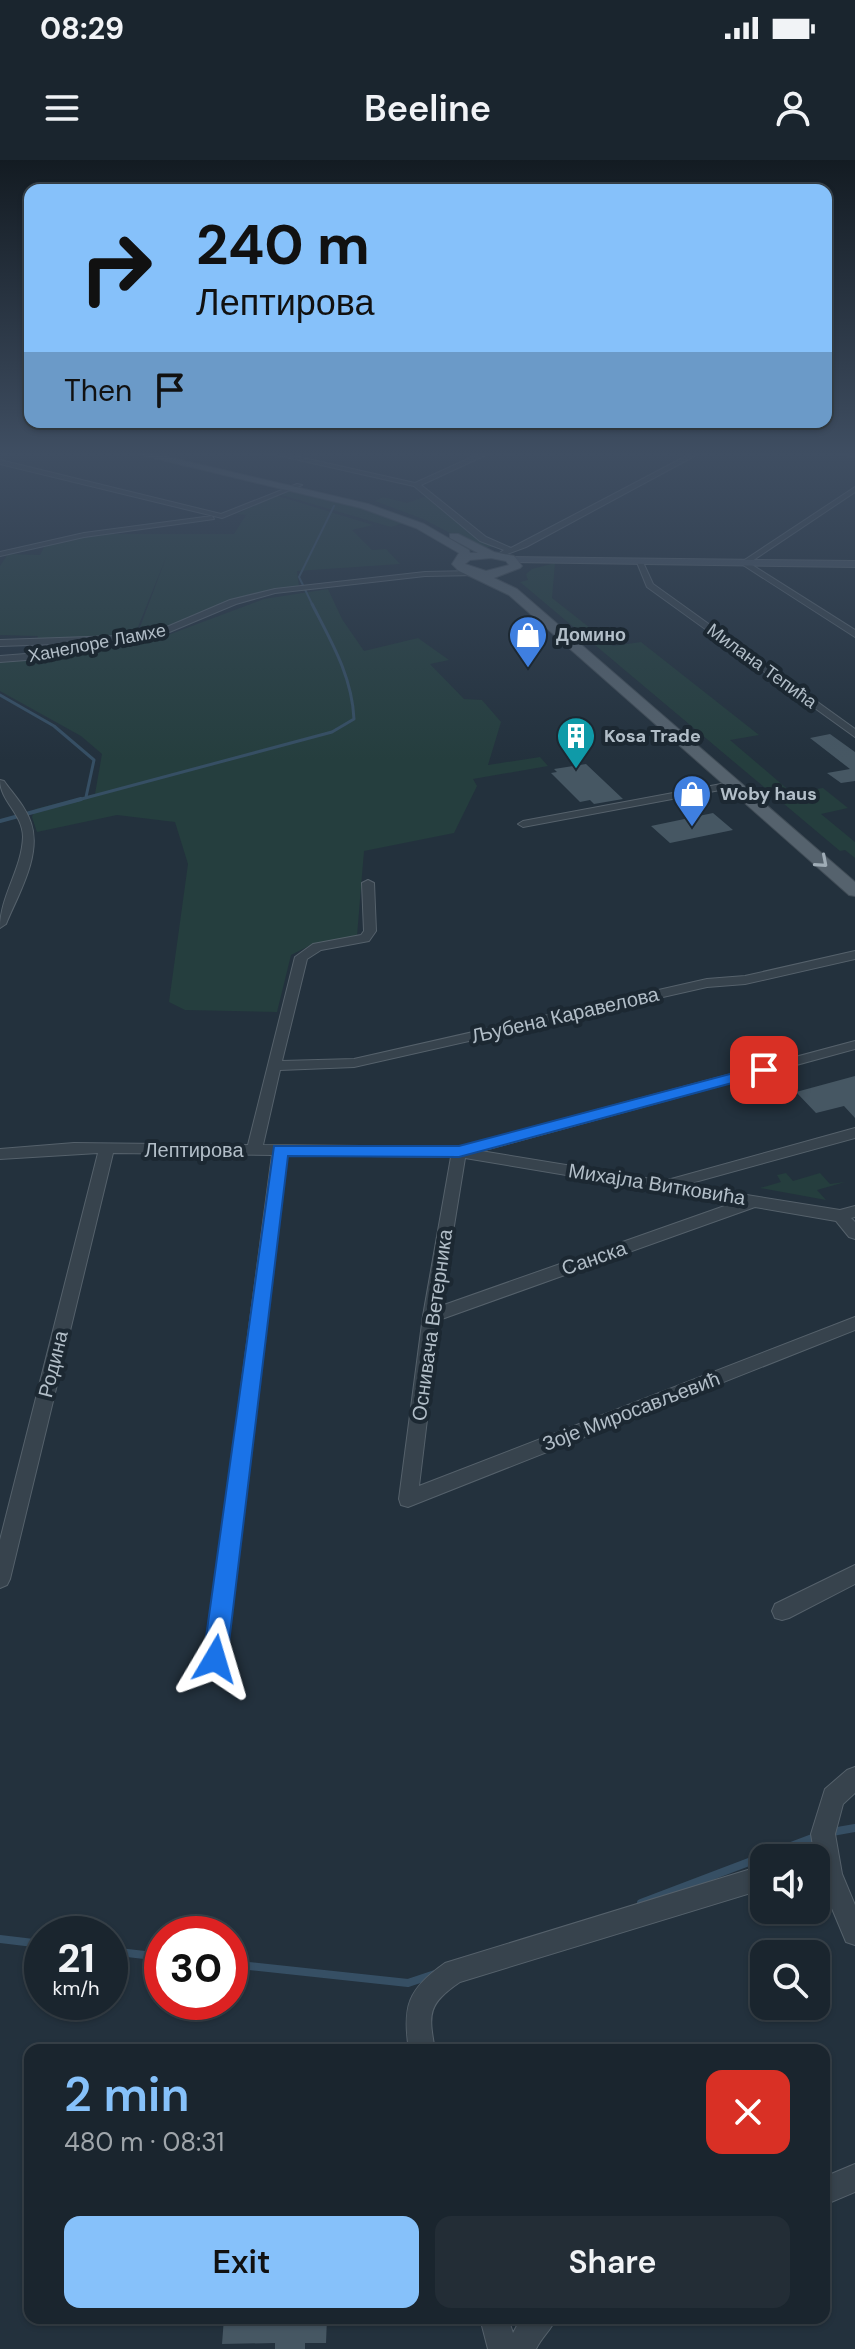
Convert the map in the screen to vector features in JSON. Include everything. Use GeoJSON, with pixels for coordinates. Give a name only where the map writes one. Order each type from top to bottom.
{"type":"FeatureCollection","features":[{"type":"Feature","properties":{"kind":"main road"},"geometry":{"type":"LineString","coordinates":[[459,555],[491,555]]}},
{"type":"Feature","properties":{"kind":"main road"},"geometry":{"type":"LineString","coordinates":[[494,555],[511,562]]}},
{"type":"Feature","properties":{"kind":"main road"},"geometry":{"type":"LineString","coordinates":[[461,557],[460,568],[513,592],[732,785],[853,882]]}},
{"type":"Feature","properties":{"kind":"main road"},"geometry":{"type":"LineString","coordinates":[[475,573],[511,562]]}},
{"type":"Feature","properties":{"kind":"main road"},"geometry":{"type":"LineString","coordinates":[[511,562],[516,584],[853,882]]}},
{"type":"Feature","properties":{"kind":"street"},"geometry":{"type":"LineString","coordinates":[[503,555],[511,562],[855,564]]}},
{"type":"Feature","properties":{"kind":"street"},"geometry":{"type":"LineString","coordinates":[[511,562],[516,555]]}},
{"type":"Feature","properties":{"kind":"street"},"geometry":{"type":"LineString","coordinates":[[744,563],[756,555]]}},
{"type":"Feature","properties":{"kind":"street","name":"Ханелоре Ламхе"},"geometry":{"type":"LineString","coordinates":[[425,574],[445,570],[461,557]]}},
{"type":"Feature","properties":{"kind":"street","name":"Милана Тепића"},"geometry":{"type":"LineString","coordinates":[[639,562],[650,585],[855,734]]}},
{"type":"Feature","properties":{"kind":"street"},"geometry":{"type":"LineString","coordinates":[[744,563],[855,634]]}},
{"type":"Feature","properties":{"kind":"street","name":"Ханелоре Ламхе"},"geometry":{"type":"LineString","coordinates":[[0,659],[61,653],[83,642],[164,631],[247,598],[303,587],[425,574],[475,573]]}},
{"type":"Feature","properties":{"kind":"street"},"geometry":{"type":"LineString","coordinates":[[0,643],[83,642]]}},
{"type":"Feature","properties":{"kind":"street"},"geometry":{"type":"LineString","coordinates":[[0,783],[29,833],[28,847],[0,924]]}},
{"type":"Feature","properties":{"kind":"street"},"geometry":{"type":"LineString","coordinates":[[523,824],[732,785]]}},
{"type":"Feature","properties":{"kind":"street"},"geometry":{"type":"LineString","coordinates":[[0,806],[19,811]]}},
{"type":"Feature","properties":{"kind":"street"},"geometry":{"type":"LineString","coordinates":[[254,1150],[301,957],[317,947],[365,938],[370,931],[368,883]]}},
{"type":"Feature","properties":{"kind":"street","name":"Љубена Каравелова"},"geometry":{"type":"LineString","coordinates":[[273,1066],[354,1063],[707,983],[745,980],[855,955]]}},
{"type":"Feature","properties":{"kind":"street","name":"Лептирова"},"geometry":{"type":"LineString","coordinates":[[0,1154],[74,1148],[459,1152],[855,1045]]}},
{"type":"Feature","properties":{"kind":"street"},"geometry":{"type":"LineString","coordinates":[[665,1185],[855,1133]]}},
{"type":"Feature","properties":{"kind":"street","name":"Родина"},"geometry":{"type":"LineString","coordinates":[[0,1579],[106,1150]]}},
{"type":"Feature","properties":{"kind":"street"},"geometry":{"type":"LineString","coordinates":[[215,1659],[280,1150]]}},
{"type":"Feature","properties":{"kind":"street","name":"Михајла Витковића"},"geometry":{"type":"LineString","coordinates":[[459,1152],[848,1214]]}},
{"type":"Feature","properties":{"kind":"street","name":"Оснивача Ветерника"},"geometry":{"type":"LineString","coordinates":[[408,1499],[431,1316],[459,1152]]}},
{"type":"Feature","properties":{"kind":"street","name":"Санска"},"geometry":{"type":"LineString","coordinates":[[431,1316],[757,1201]]}},
{"type":"Feature","properties":{"kind":"street"},"geometry":{"type":"LineString","coordinates":[[848,1214],[855,1233]]}},
{"type":"Feature","properties":{"kind":"street","name":"Зоје Миросављевић"},"geometry":{"type":"LineString","coordinates":[[408,1499],[855,1323]]}},
{"type":"Feature","properties":{"kind":"street"},"geometry":{"type":"LineString","coordinates":[[782,1611],[855,1574]]}},
{"type":"Feature","properties":{"kind":"street"},"geometry":{"type":"LineString","coordinates":[[823,1844],[833,1797],[855,1778]]}},
{"type":"Feature","properties":{"kind":"street"},"geometry":{"type":"LineString","coordinates":[[830,1875],[855,1933]]}},
{"type":"Feature","properties":{"kind":"street"},"geometry":{"type":"LineString","coordinates":[[421,2044],[416,2018],[426,1990],[454,1972],[750,1881]]}},
{"type":"Feature","properties":{"kind":"street"},"geometry":{"type":"LineString","coordinates":[[830,2188],[855,2178]]}},
{"type":"Feature","properties":{"kind":"street"},"geometry":{"type":"LineString","coordinates":[[496,2324],[503,2349]]}},
{"type":"Feature","properties":{"kind":"street"},"geometry":{"type":"LineString","coordinates":[[520,2349],[534,2324]]}},
{"type":"Feature","properties":{"kind":"green space"},"geometry":{"type":"Polygon","coordinates":[[[7,555],[167,555],[134,637],[37,639],[38,636],[0,635],[0,566],[7,555]]]}},
{"type":"Feature","properties":{"kind":"green space"},"geometry":{"type":"Polygon","coordinates":[[[167,555],[392,555],[400,564],[297,571],[299,586],[242,597],[164,630],[137,635],[167,555]]]}},
{"type":"Feature","properties":{"kind":"green space"},"geometry":{"type":"Polygon","coordinates":[[[555,563],[552,598],[613,646],[641,642],[759,735],[730,740],[792,793],[823,788],[848,808],[821,814],[855,842],[855,858],[845,850],[840,851],[520,582],[528,580],[526,574],[532,569],[555,563]]]}},
{"type":"Feature","properties":{"kind":"green space"},"geometry":{"type":"Polygon","coordinates":[[[328,589],[342,619],[364,651],[418,638],[449,660],[430,664],[464,699],[482,700],[501,722],[488,765],[540,757],[548,766],[473,779],[477,786],[454,833],[364,851],[357,936],[315,943],[291,955],[277,1012],[185,1010],[169,1002],[188,864],[175,822],[117,815],[37,832],[32,817],[35,809],[95,794],[102,754],[81,736],[0,691],[0,662],[68,654],[88,643],[168,635],[264,599],[328,589]]]}},
{"type":"Feature","properties":{"kind":"green space"},"geometry":{"type":"Polygon","coordinates":[[[786,1173],[793,1181],[820,1173],[830,1184],[845,1182],[817,1190],[826,1200],[760,1188],[781,1182],[777,1175],[786,1173]]]}},
{"type":"Feature","properties":{"kind":"building"},"geometry":{"type":"Polygon","coordinates":[[[830,734],[855,752],[855,781],[841,783],[827,773],[850,769],[810,738],[830,734]]]}},
{"type":"Feature","properties":{"kind":"building"},"geometry":{"type":"Polygon","coordinates":[[[586,764],[623,799],[594,804],[590,800],[580,802],[551,773],[557,772],[554,769],[586,764]]]}},
{"type":"Feature","properties":{"kind":"building","name":"Woby haus"},"geometry":{"type":"Polygon","coordinates":[[[713,813],[733,830],[670,843],[651,826],[713,813]]]}},
{"type":"Feature","properties":{"kind":"building"},"geometry":{"type":"Polygon","coordinates":[[[855,1076],[855,1118],[844,1106],[816,1113],[796,1092],[855,1076]]]}},
{"type":"Feature","properties":{"kind":"building"},"geometry":{"type":"Polygon","coordinates":[[[224,2324],[327,2324],[326,2343],[305,2343],[305,2349],[275,2349],[275,2343],[222,2344],[224,2324]]]}},
{"type":"Feature","properties":{"kind":"waterway"},"geometry":{"type":"LineString","coordinates":[[310,555],[299,577],[313,605]]}},
{"type":"Feature","properties":{"kind":"waterway"},"geometry":{"type":"LineString","coordinates":[[74,801],[332,732],[354,719],[345,673],[313,605]]}},
{"type":"Feature","properties":{"kind":"waterway"},"geometry":{"type":"LineString","coordinates":[[0,695],[54,726],[94,760],[86,797]]}},
{"type":"Feature","properties":{"kind":"waterway"},"geometry":{"type":"LineString","coordinates":[[0,821],[81,799]]}},
{"type":"Feature","properties":{"kind":"waterway"},"geometry":{"type":"LineString","coordinates":[[832,1832],[855,1828]]}},
{"type":"Feature","properties":{"kind":"waterway"},"geometry":{"type":"LineString","coordinates":[[641,1903],[815,1837]]}},
{"type":"Feature","properties":{"kind":"waterway"},"geometry":{"type":"LineString","coordinates":[[0,1939],[24,1942]]}},
{"type":"Feature","properties":{"kind":"waterway"},"geometry":{"type":"LineString","coordinates":[[128,1953],[144,1955]]}},
{"type":"Feature","properties":{"kind":"waterway"},"geometry":{"type":"LineString","coordinates":[[248,1966],[408,1983],[435,1974]]}},
{"type":"Feature","properties":{"kind":"place","name":"Домино"},"geometry":{"type":"Point","coordinates":[528,669]}},
{"type":"Feature","properties":{"kind":"place","name":"Kosa Trade"},"geometry":{"type":"Point","coordinates":[576,770]}},
{"type":"Feature","properties":{"kind":"place","name":"Woby haus"},"geometry":{"type":"Point","coordinates":[692,828]}},
{"type":"Feature","properties":{"kind":"route"},"geometry":{"type":"LineString","coordinates":[[215,1659],[280,1150],[459,1152],[764,1070]]}}]}
